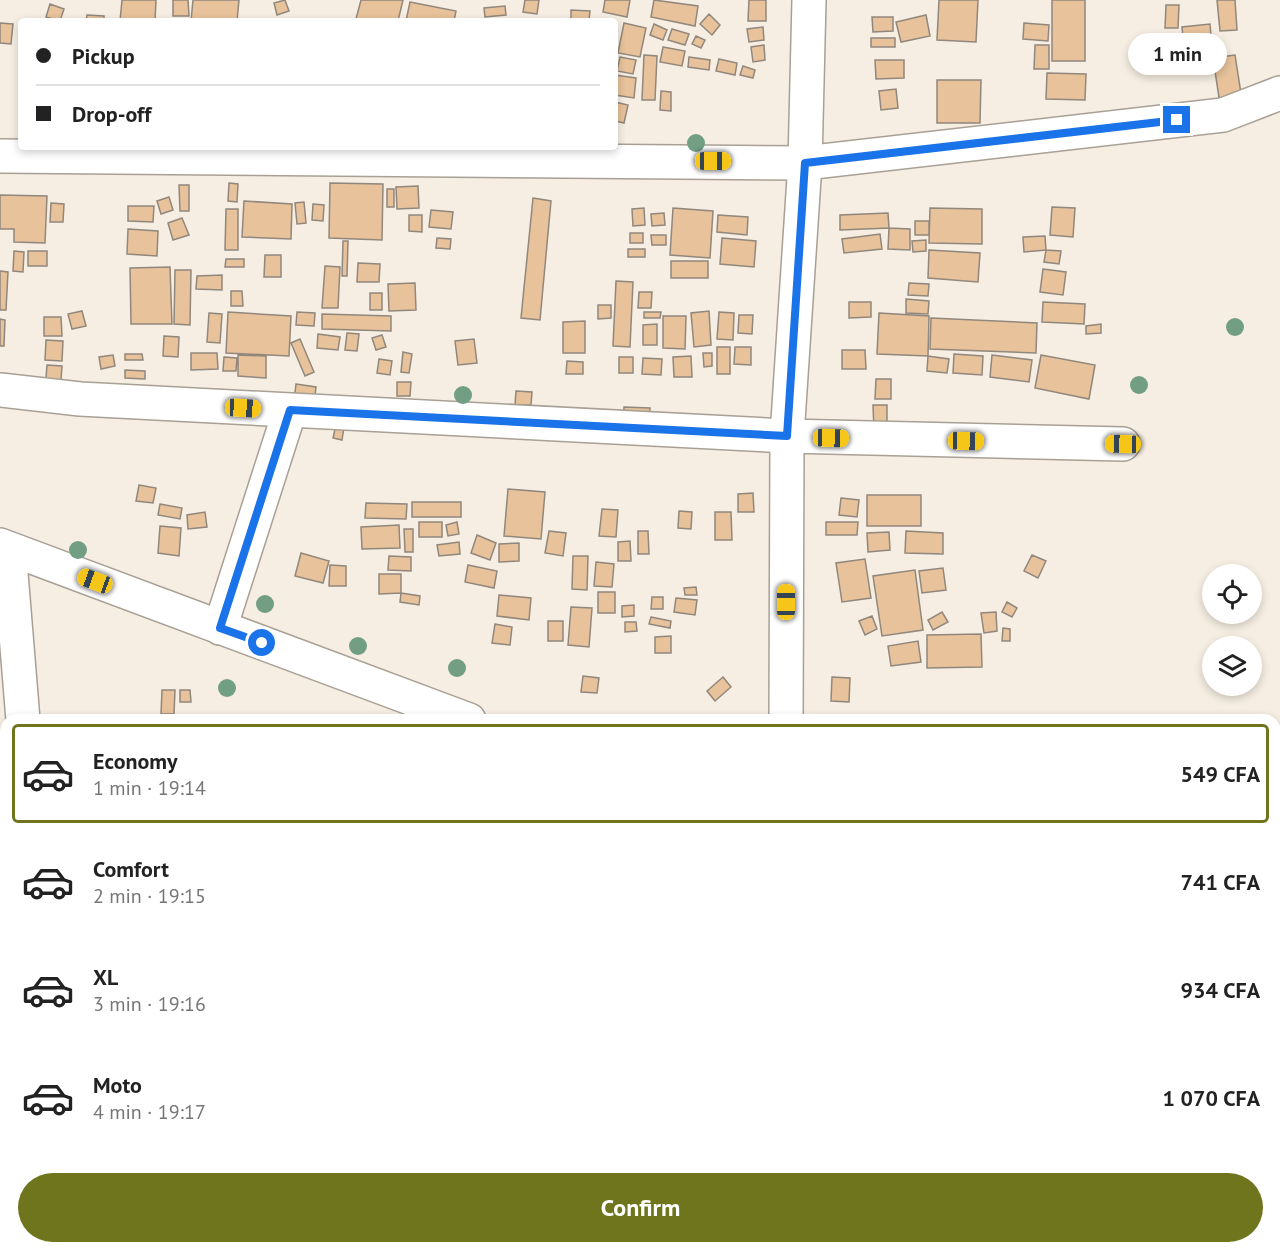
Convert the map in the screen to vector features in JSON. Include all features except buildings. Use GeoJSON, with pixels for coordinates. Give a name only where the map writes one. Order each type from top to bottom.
{"type":"FeatureCollection","features":[{"type":"Feature","properties":{"kind":"street"},"geometry":{"type":"LineString","coordinates":[[786,714],[787,436],[805,163],[809,0]]}},
{"type":"Feature","properties":{"kind":"street"},"geometry":{"type":"LineString","coordinates":[[0,156],[805,163],[1223,115],[1280,93]]}},
{"type":"Feature","properties":{"kind":"street"},"geometry":{"type":"LineString","coordinates":[[0,390],[80,399],[787,436],[1123,444]]}},
{"type":"Feature","properties":{"kind":"street"},"geometry":{"type":"LineString","coordinates":[[220,628],[290,410]]}},
{"type":"Feature","properties":{"kind":"street"},"geometry":{"type":"LineString","coordinates":[[22,714],[5,547],[453,714]]}},
{"type":"Feature","properties":{"kind":"route"},"geometry":{"type":"LineString","coordinates":[[262,643],[220,628],[290,410],[787,436],[805,163],[1177,120]]}}]}
